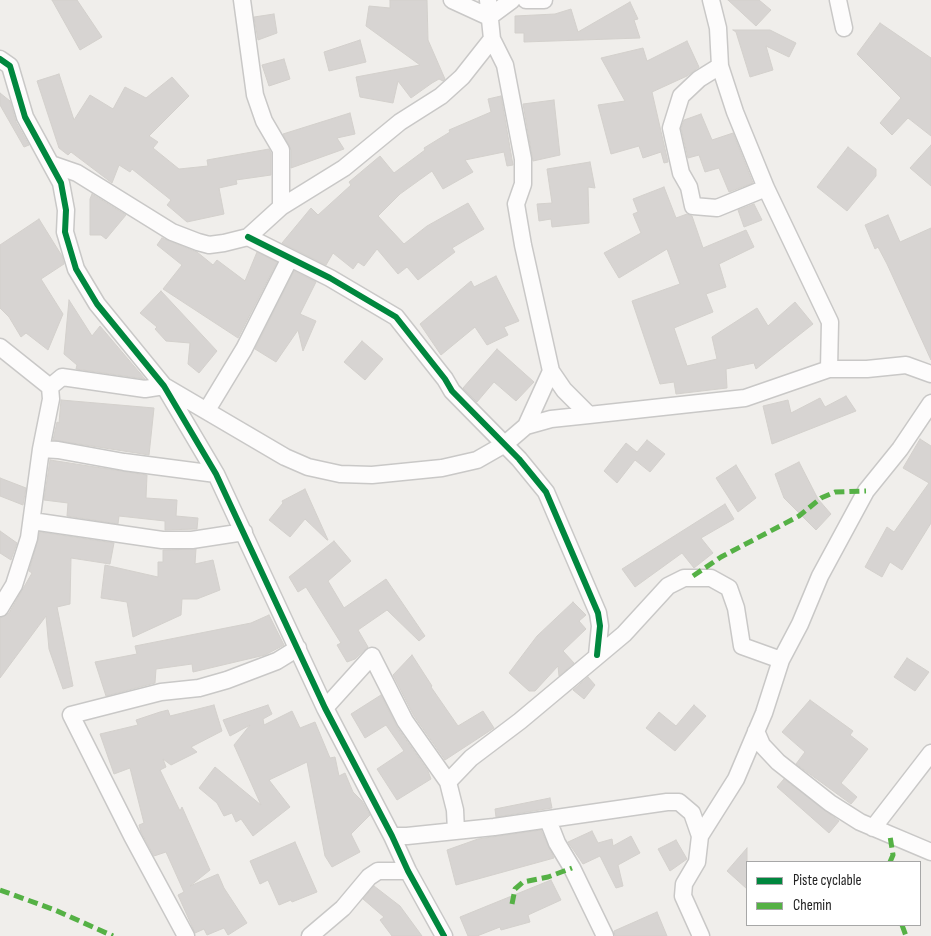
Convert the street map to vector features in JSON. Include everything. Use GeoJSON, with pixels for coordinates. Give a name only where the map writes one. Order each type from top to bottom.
{"type":"FeatureCollection","features":[{"type":"Feature","properties":{"kind":"street"},"geometry":{"type":"LineString","coordinates":[[242,0],[255,96],[264,121],[281,150],[281,207]]}},
{"type":"Feature","properties":{"kind":"street"},"geometry":{"type":"LineString","coordinates":[[452,0],[489,17]]}},
{"type":"Feature","properties":{"kind":"street"},"geometry":{"type":"LineString","coordinates":[[488,0],[492,39],[505,65],[523,159],[523,184],[516,204],[522,245],[550,371],[564,390],[589,415]]}},
{"type":"Feature","properties":{"kind":"street"},"geometry":{"type":"LineString","coordinates":[[489,17],[512,0]]}},
{"type":"Feature","properties":{"kind":"street"},"geometry":{"type":"LineString","coordinates":[[526,0],[544,0]]}},
{"type":"Feature","properties":{"kind":"street"},"geometry":{"type":"LineString","coordinates":[[711,0],[718,28],[720,66],[735,112],[766,188],[830,322],[829,369]]}},
{"type":"Feature","properties":{"kind":"street"},"geometry":{"type":"LineString","coordinates":[[838,0],[844,28]]}},
{"type":"Feature","properties":{"kind":"street"},"geometry":{"type":"LineString","coordinates":[[51,164],[77,173],[172,232],[209,245],[224,244],[248,237],[281,207],[344,168],[400,122],[441,96],[462,77],[492,39]]}},
{"type":"Feature","properties":{"kind":"street"},"geometry":{"type":"LineString","coordinates":[[0,48],[25,117],[51,164],[64,194],[65,232],[76,269],[97,304],[164,386],[216,474],[325,708],[392,836],[408,871],[444,936]]}},
{"type":"Feature","properties":{"kind":"street"},"geometry":{"type":"LineString","coordinates":[[720,66],[699,79],[681,96],[671,128],[681,173],[689,187],[694,206],[717,208],[766,188]]}},
{"type":"Feature","properties":{"kind":"street"},"geometry":{"type":"LineString","coordinates":[[248,237],[396,317],[445,379],[452,391],[505,444],[546,492],[598,613],[600,626],[597,655]]}},
{"type":"Feature","properties":{"kind":"street"},"geometry":{"type":"LineString","coordinates":[[207,410],[244,349],[290,258]]}},
{"type":"Feature","properties":{"kind":"street"},"geometry":{"type":"LineString","coordinates":[[0,347],[50,387],[51,399],[41,450],[29,538],[14,585],[0,608]]}},
{"type":"Feature","properties":{"kind":"street"},"geometry":{"type":"LineString","coordinates":[[50,387],[62,377],[145,389],[164,386],[207,410],[240,432],[308,467],[340,474],[372,475],[442,468],[477,460],[505,444],[526,426],[551,419],[745,398],[829,369],[867,369],[906,365],[931,374]]}},
{"type":"Feature","properties":{"kind":"street"},"geometry":{"type":"LineString","coordinates":[[526,426],[550,371]]}},
{"type":"Feature","properties":{"kind":"street"},"geometry":{"type":"LineString","coordinates":[[701,936],[683,896],[684,884],[697,862],[700,836],[736,779],[772,693],[781,660],[800,624],[820,576],[866,491],[900,449],[931,403]]}},
{"type":"Feature","properties":{"kind":"street"},"geometry":{"type":"LineString","coordinates":[[41,450],[58,450],[124,462],[216,474]]}},
{"type":"Feature","properties":{"kind":"street"},"geometry":{"type":"LineString","coordinates":[[32,520],[162,540],[210,538],[244,532]]}},
{"type":"Feature","properties":{"kind":"street"},"geometry":{"type":"LineString","coordinates":[[448,782],[471,758],[520,721],[624,634],[668,586],[684,578],[711,578],[729,588],[736,608],[742,646],[781,660]]}},
{"type":"Feature","properties":{"kind":"street"},"geometry":{"type":"LineString","coordinates":[[598,613],[624,634]]}},
{"type":"Feature","properties":{"kind":"street"},"geometry":{"type":"LineString","coordinates":[[186,936],[127,828],[72,716],[161,692],[199,688],[227,680],[277,661],[298,648]]}},
{"type":"Feature","properties":{"kind":"street"},"geometry":{"type":"LineString","coordinates":[[325,708],[372,656],[404,721],[448,782],[455,810],[456,831]]}},
{"type":"Feature","properties":{"kind":"street"},"geometry":{"type":"LineString","coordinates":[[756,731],[762,745],[778,762],[830,802],[873,828],[931,852]]}},
{"type":"Feature","properties":{"kind":"street"},"geometry":{"type":"LineString","coordinates":[[873,828],[931,753]]}},
{"type":"Feature","properties":{"kind":"street"},"geometry":{"type":"LineString","coordinates":[[392,836],[456,831],[548,820],[667,802],[679,802],[692,813],[700,836]]}},
{"type":"Feature","properties":{"kind":"street"},"geometry":{"type":"LineString","coordinates":[[548,820],[557,843],[572,868],[605,936]]}},
{"type":"Feature","properties":{"kind":"street"},"geometry":{"type":"LineString","coordinates":[[310,936],[344,908],[369,877],[378,871],[408,871]]}},
{"type":"Feature","properties":{"kind":"building"},"geometry":{"type":"Polygon","coordinates":[[[52,0],[77,0],[102,37],[80,50],[52,0]]]}},
{"type":"Feature","properties":{"kind":"building"},"geometry":{"type":"Polygon","coordinates":[[[390,0],[427,0],[428,40],[445,79],[443,81],[439,79],[411,98],[398,81],[393,103],[360,97],[356,77],[420,65],[366,26],[369,6],[390,8],[390,0]]]}},
{"type":"Feature","properties":{"kind":"building"},"geometry":{"type":"Polygon","coordinates":[[[728,0],[759,0],[771,10],[756,26],[728,0]]]}},
{"type":"Feature","properties":{"kind":"building"},"geometry":{"type":"Polygon","coordinates":[[[630,2],[638,19],[634,20],[640,38],[524,42],[524,33],[515,33],[515,16],[555,14],[571,9],[578,32],[630,2]]]}},
{"type":"Feature","properties":{"kind":"building"},"geometry":{"type":"Polygon","coordinates":[[[274,14],[277,33],[258,40],[254,17],[274,14]]]}},
{"type":"Feature","properties":{"kind":"building"},"geometry":{"type":"Polygon","coordinates":[[[880,23],[931,58],[931,136],[908,118],[892,135],[880,123],[901,98],[857,54],[880,23]]]}},
{"type":"Feature","properties":{"kind":"building"},"geometry":{"type":"Polygon","coordinates":[[[733,30],[770,30],[796,43],[789,57],[766,46],[773,70],[750,77],[736,32],[733,30]]]}},
{"type":"Feature","properties":{"kind":"building"},"geometry":{"type":"Polygon","coordinates":[[[360,40],[366,62],[329,71],[324,52],[360,40]]]}},
{"type":"Feature","properties":{"kind":"building"},"geometry":{"type":"Polygon","coordinates":[[[687,41],[699,67],[687,76],[652,92],[668,162],[664,163],[661,152],[643,158],[639,146],[611,154],[598,105],[625,101],[601,58],[643,48],[647,61],[687,41]]]}},
{"type":"Feature","properties":{"kind":"building"},"geometry":{"type":"Polygon","coordinates":[[[284,59],[290,79],[269,86],[262,65],[284,59]]]}},
{"type":"Feature","properties":{"kind":"building"},"geometry":{"type":"Polygon","coordinates":[[[59,74],[74,120],[90,95],[113,109],[125,87],[146,98],[172,77],[189,96],[149,136],[158,142],[153,148],[179,169],[208,166],[207,160],[269,149],[271,153],[271,175],[236,180],[237,184],[219,188],[224,214],[187,222],[167,205],[171,200],[132,169],[130,172],[119,165],[112,183],[71,152],[68,155],[59,148],[37,81],[59,74]]]}},
{"type":"Feature","properties":{"kind":"building"},"geometry":{"type":"Polygon","coordinates":[[[0,93],[10,101],[16,122],[29,145],[24,147],[0,105],[0,93]]]}},
{"type":"Feature","properties":{"kind":"building"},"geometry":{"type":"Polygon","coordinates":[[[501,96],[513,165],[507,166],[504,152],[465,160],[473,172],[443,189],[432,171],[400,194],[378,216],[404,244],[427,226],[468,203],[484,229],[452,248],[455,252],[418,280],[407,267],[398,274],[377,249],[364,266],[358,262],[353,269],[333,253],[326,265],[282,243],[311,208],[318,215],[351,185],[349,182],[380,156],[394,173],[425,150],[424,148],[450,132],[449,130],[491,112],[488,99],[501,96]]]}},
{"type":"Feature","properties":{"kind":"building"},"geometry":{"type":"Polygon","coordinates":[[[554,100],[560,155],[533,161],[523,104],[554,100]]]}},
{"type":"Feature","properties":{"kind":"building"},"geometry":{"type":"Polygon","coordinates":[[[350,113],[355,134],[337,138],[344,149],[291,168],[291,150],[283,134],[350,113]]]}},
{"type":"Feature","properties":{"kind":"building"},"geometry":{"type":"Polygon","coordinates":[[[701,114],[712,140],[733,133],[753,183],[729,192],[719,168],[705,172],[699,155],[688,158],[681,128],[684,120],[701,114]]]}},
{"type":"Feature","properties":{"kind":"building"},"geometry":{"type":"Polygon","coordinates":[[[931,145],[931,186],[910,168],[931,145]]]}},
{"type":"Feature","properties":{"kind":"building"},"geometry":{"type":"Polygon","coordinates":[[[848,147],[876,169],[876,176],[847,211],[817,187],[848,147]]]}},
{"type":"Feature","properties":{"kind":"building"},"geometry":{"type":"Polygon","coordinates":[[[590,162],[595,188],[588,187],[589,223],[552,227],[551,219],[539,221],[537,204],[552,203],[547,169],[590,162]]]}},
{"type":"Feature","properties":{"kind":"building"},"geometry":{"type":"Polygon","coordinates":[[[664,187],[676,218],[687,214],[692,216],[703,248],[746,230],[754,247],[719,264],[726,287],[706,294],[713,312],[674,328],[687,366],[717,359],[712,337],[757,308],[768,326],[795,302],[813,324],[756,369],[754,363],[726,369],[727,388],[676,394],[674,382],[660,384],[632,301],[680,284],[667,249],[619,278],[604,253],[641,233],[633,214],[638,212],[633,199],[664,187]]]}},
{"type":"Feature","properties":{"kind":"building"},"geometry":{"type":"Polygon","coordinates":[[[92,194],[126,215],[106,239],[101,235],[90,235],[90,199],[92,194]]]}},
{"type":"Feature","properties":{"kind":"building"},"geometry":{"type":"Polygon","coordinates":[[[754,204],[762,220],[744,227],[738,210],[754,204]]]}},
{"type":"Feature","properties":{"kind":"building"},"geometry":{"type":"Polygon","coordinates":[[[888,215],[900,242],[931,228],[931,360],[887,264],[878,247],[875,249],[865,225],[888,215]]]}},
{"type":"Feature","properties":{"kind":"building"},"geometry":{"type":"Polygon","coordinates":[[[39,219],[62,256],[64,264],[41,279],[63,314],[48,350],[26,333],[21,337],[9,317],[0,308],[0,245],[39,219]]]}},
{"type":"Feature","properties":{"kind":"building"},"geometry":{"type":"Polygon","coordinates":[[[162,238],[197,252],[213,265],[217,260],[245,281],[257,252],[277,262],[238,338],[163,289],[182,265],[157,245],[162,238]]]}},
{"type":"Feature","properties":{"kind":"building"},"geometry":{"type":"Polygon","coordinates":[[[294,271],[316,282],[300,314],[316,321],[303,351],[298,330],[276,362],[255,349],[294,271]]]}},
{"type":"Feature","properties":{"kind":"building"},"geometry":{"type":"Polygon","coordinates":[[[496,276],[519,321],[504,327],[508,335],[487,345],[475,327],[441,355],[420,324],[471,281],[474,287],[496,276]]]}},
{"type":"Feature","properties":{"kind":"building"},"geometry":{"type":"Polygon","coordinates":[[[161,291],[217,351],[199,373],[188,364],[190,343],[166,341],[155,329],[157,327],[140,313],[161,291]]]}},
{"type":"Feature","properties":{"kind":"building"},"geometry":{"type":"Polygon","coordinates":[[[69,300],[92,336],[100,326],[145,379],[76,369],[77,365],[64,354],[69,300]]]}},
{"type":"Feature","properties":{"kind":"building"},"geometry":{"type":"Polygon","coordinates":[[[362,341],[383,359],[365,380],[344,362],[362,341]]]}},
{"type":"Feature","properties":{"kind":"building"},"geometry":{"type":"Polygon","coordinates":[[[497,349],[534,382],[516,401],[494,382],[477,402],[463,388],[497,349]]]}},
{"type":"Feature","properties":{"kind":"building"},"geometry":{"type":"Polygon","coordinates":[[[846,396],[856,411],[772,444],[763,406],[788,400],[791,413],[820,398],[825,407],[846,396]]]}},
{"type":"Feature","properties":{"kind":"building"},"geometry":{"type":"Polygon","coordinates":[[[61,400],[154,408],[149,455],[53,440],[57,422],[59,423],[61,400]]]}},
{"type":"Feature","properties":{"kind":"building"},"geometry":{"type":"Polygon","coordinates":[[[920,439],[931,446],[931,523],[902,570],[890,562],[882,577],[865,567],[887,527],[894,532],[929,483],[903,468],[920,439]]]}},
{"type":"Feature","properties":{"kind":"building"},"geometry":{"type":"Polygon","coordinates":[[[647,440],[665,454],[650,472],[635,460],[617,483],[604,471],[626,443],[637,452],[647,440]]]}},
{"type":"Feature","properties":{"kind":"building"},"geometry":{"type":"Polygon","coordinates":[[[50,460],[147,475],[146,498],[177,500],[176,516],[198,518],[197,529],[165,530],[165,521],[119,516],[118,524],[67,516],[68,503],[44,500],[50,460]]]}},
{"type":"Feature","properties":{"kind":"building"},"geometry":{"type":"Polygon","coordinates":[[[799,462],[818,499],[831,514],[816,530],[784,498],[775,474],[799,462]]]}},
{"type":"Feature","properties":{"kind":"building"},"geometry":{"type":"Polygon","coordinates":[[[736,465],[756,498],[738,512],[716,478],[736,465]]]}},
{"type":"Feature","properties":{"kind":"building"},"geometry":{"type":"Polygon","coordinates":[[[0,478],[26,488],[23,505],[0,496],[0,478]]]}},
{"type":"Feature","properties":{"kind":"building"},"geometry":{"type":"Polygon","coordinates":[[[305,489],[328,540],[305,519],[290,537],[269,520],[283,503],[282,501],[305,489]]]}},
{"type":"Feature","properties":{"kind":"building"},"geometry":{"type":"Polygon","coordinates":[[[725,504],[734,519],[701,538],[713,553],[694,568],[682,553],[635,587],[622,569],[725,504]]]}},
{"type":"Feature","properties":{"kind":"building"},"geometry":{"type":"Polygon","coordinates":[[[0,531],[17,543],[11,560],[0,553],[0,531]]]}},
{"type":"Feature","properties":{"kind":"building"},"geometry":{"type":"Polygon","coordinates":[[[40,532],[114,543],[110,564],[71,558],[70,604],[57,607],[73,686],[63,689],[49,649],[46,616],[0,678],[0,618],[9,613],[32,573],[29,571],[40,532]]]}},
{"type":"Feature","properties":{"kind":"building"},"geometry":{"type":"Polygon","coordinates":[[[334,541],[351,561],[328,581],[344,608],[386,579],[425,636],[419,641],[387,610],[358,630],[368,647],[355,659],[347,662],[337,645],[341,643],[306,587],[298,592],[289,577],[334,541]]]}},
{"type":"Feature","properties":{"kind":"building"},"geometry":{"type":"Polygon","coordinates":[[[196,549],[195,564],[213,560],[220,590],[197,599],[182,599],[181,615],[133,637],[127,602],[101,598],[105,565],[158,577],[158,562],[163,562],[163,550],[196,549]]]}},
{"type":"Feature","properties":{"kind":"building"},"geometry":{"type":"Polygon","coordinates":[[[573,602],[586,615],[579,621],[586,629],[563,651],[574,663],[559,676],[558,666],[535,691],[529,691],[509,673],[537,636],[573,602]]]}},
{"type":"Feature","properties":{"kind":"building"},"geometry":{"type":"Polygon","coordinates":[[[269,615],[284,645],[265,655],[193,672],[192,664],[156,669],[155,683],[106,696],[95,662],[137,654],[135,646],[251,623],[269,615]]]}},
{"type":"Feature","properties":{"kind":"building"},"geometry":{"type":"Polygon","coordinates":[[[412,655],[458,726],[483,711],[494,728],[445,760],[414,716],[393,675],[412,655]]]}},
{"type":"Feature","properties":{"kind":"building"},"geometry":{"type":"Polygon","coordinates":[[[907,658],[929,672],[915,691],[894,677],[907,658]]]}},
{"type":"Feature","properties":{"kind":"building"},"geometry":{"type":"Polygon","coordinates":[[[588,677],[595,685],[584,699],[573,690],[588,677]]]}},
{"type":"Feature","properties":{"kind":"building"},"geometry":{"type":"Polygon","coordinates":[[[381,695],[397,727],[428,771],[431,779],[397,800],[377,769],[404,751],[386,725],[365,738],[351,714],[381,695]]]}},
{"type":"Feature","properties":{"kind":"building"},"geometry":{"type":"Polygon","coordinates":[[[810,700],[853,731],[850,735],[868,749],[841,783],[857,797],[851,804],[796,764],[805,752],[782,732],[810,700]]]}},
{"type":"Feature","properties":{"kind":"building"},"geometry":{"type":"Polygon","coordinates":[[[214,705],[222,731],[191,747],[197,752],[171,765],[163,759],[166,767],[160,770],[180,811],[182,807],[210,870],[190,886],[218,874],[224,888],[247,923],[228,935],[224,928],[207,935],[204,929],[195,933],[178,895],[184,892],[166,852],[154,856],[141,832],[139,825],[144,823],[130,768],[114,774],[100,734],[138,725],[136,720],[160,712],[168,710],[170,716],[214,705]]]}},
{"type":"Feature","properties":{"kind":"building"},"geometry":{"type":"Polygon","coordinates":[[[268,705],[272,714],[263,719],[264,725],[292,711],[300,728],[315,722],[330,758],[335,757],[339,776],[345,773],[353,792],[362,801],[370,815],[351,834],[360,852],[332,867],[325,856],[307,762],[269,780],[290,807],[253,836],[241,819],[236,822],[232,813],[224,816],[217,803],[199,788],[215,767],[261,805],[234,745],[250,725],[230,736],[223,720],[268,705]]]}},
{"type":"Feature","properties":{"kind":"building"},"geometry":{"type":"Polygon","coordinates":[[[694,705],[706,716],[675,751],[646,728],[659,712],[676,726],[694,705]]]}},
{"type":"Feature","properties":{"kind":"building"},"geometry":{"type":"Polygon","coordinates":[[[784,779],[839,821],[829,833],[777,787],[784,779]]]}},
{"type":"Feature","properties":{"kind":"building"},"geometry":{"type":"Polygon","coordinates":[[[550,798],[552,808],[496,817],[495,809],[550,798]]]}},
{"type":"Feature","properties":{"kind":"building"},"geometry":{"type":"Polygon","coordinates":[[[541,830],[554,858],[456,885],[447,850],[478,839],[541,830]]]}},
{"type":"Feature","properties":{"kind":"building"},"geometry":{"type":"Polygon","coordinates":[[[592,831],[598,843],[612,839],[613,846],[631,836],[640,853],[618,865],[623,886],[616,888],[600,856],[583,864],[568,842],[592,831]]]}},
{"type":"Feature","properties":{"kind":"building"},"geometry":{"type":"Polygon","coordinates":[[[676,840],[687,859],[670,871],[658,849],[676,840]]]}},
{"type":"Feature","properties":{"kind":"building"},"geometry":{"type":"Polygon","coordinates":[[[295,842],[317,892],[279,905],[268,880],[260,884],[250,861],[295,842]]]}},
{"type":"Feature","properties":{"kind":"building"},"geometry":{"type":"Polygon","coordinates":[[[747,848],[746,888],[727,871],[747,848]]]}},
{"type":"Feature","properties":{"kind":"building"},"geometry":{"type":"Polygon","coordinates":[[[551,880],[561,900],[528,915],[530,922],[501,930],[500,927],[477,936],[468,936],[460,917],[551,880]]]}},
{"type":"Feature","properties":{"kind":"building"},"geometry":{"type":"Polygon","coordinates":[[[374,886],[400,906],[422,936],[392,936],[380,920],[384,917],[363,899],[374,886]]]}},
{"type":"Feature","properties":{"kind":"building"},"geometry":{"type":"Polygon","coordinates":[[[657,912],[667,936],[615,936],[614,931],[657,912]]]}},
{"type":"Feature","properties":{"kind":"marked path"},"geometry":{"type":"LineString","coordinates":[[693,576],[721,557],[799,516],[821,498],[835,492],[866,491]]}},
{"type":"Feature","properties":{"kind":"marked path"},"geometry":{"type":"LineString","coordinates":[[890,836],[893,855],[890,861]]}},
{"type":"Feature","properties":{"kind":"marked path"},"geometry":{"type":"LineString","coordinates":[[512,904],[515,889],[523,882],[548,877],[572,868]]}},
{"type":"Feature","properties":{"kind":"marked path"},"geometry":{"type":"LineString","coordinates":[[0,890],[55,910],[113,936]]}},
{"type":"Feature","properties":{"kind":"marked path"},"geometry":{"type":"LineString","coordinates":[[902,926],[906,936]]}},
{"type":"Feature","properties":{"kind":"cycle path"},"geometry":{"type":"LineString","coordinates":[[0,59],[10,66],[25,117],[61,183],[66,210],[65,232],[76,269],[97,304],[164,386],[216,474],[325,708],[392,836],[408,871],[444,936]]}},
{"type":"Feature","properties":{"kind":"cycle path"},"geometry":{"type":"LineString","coordinates":[[248,237],[330,278],[396,317],[445,379],[452,391],[519,459],[546,492],[598,613],[600,626],[597,655]]}}]}
